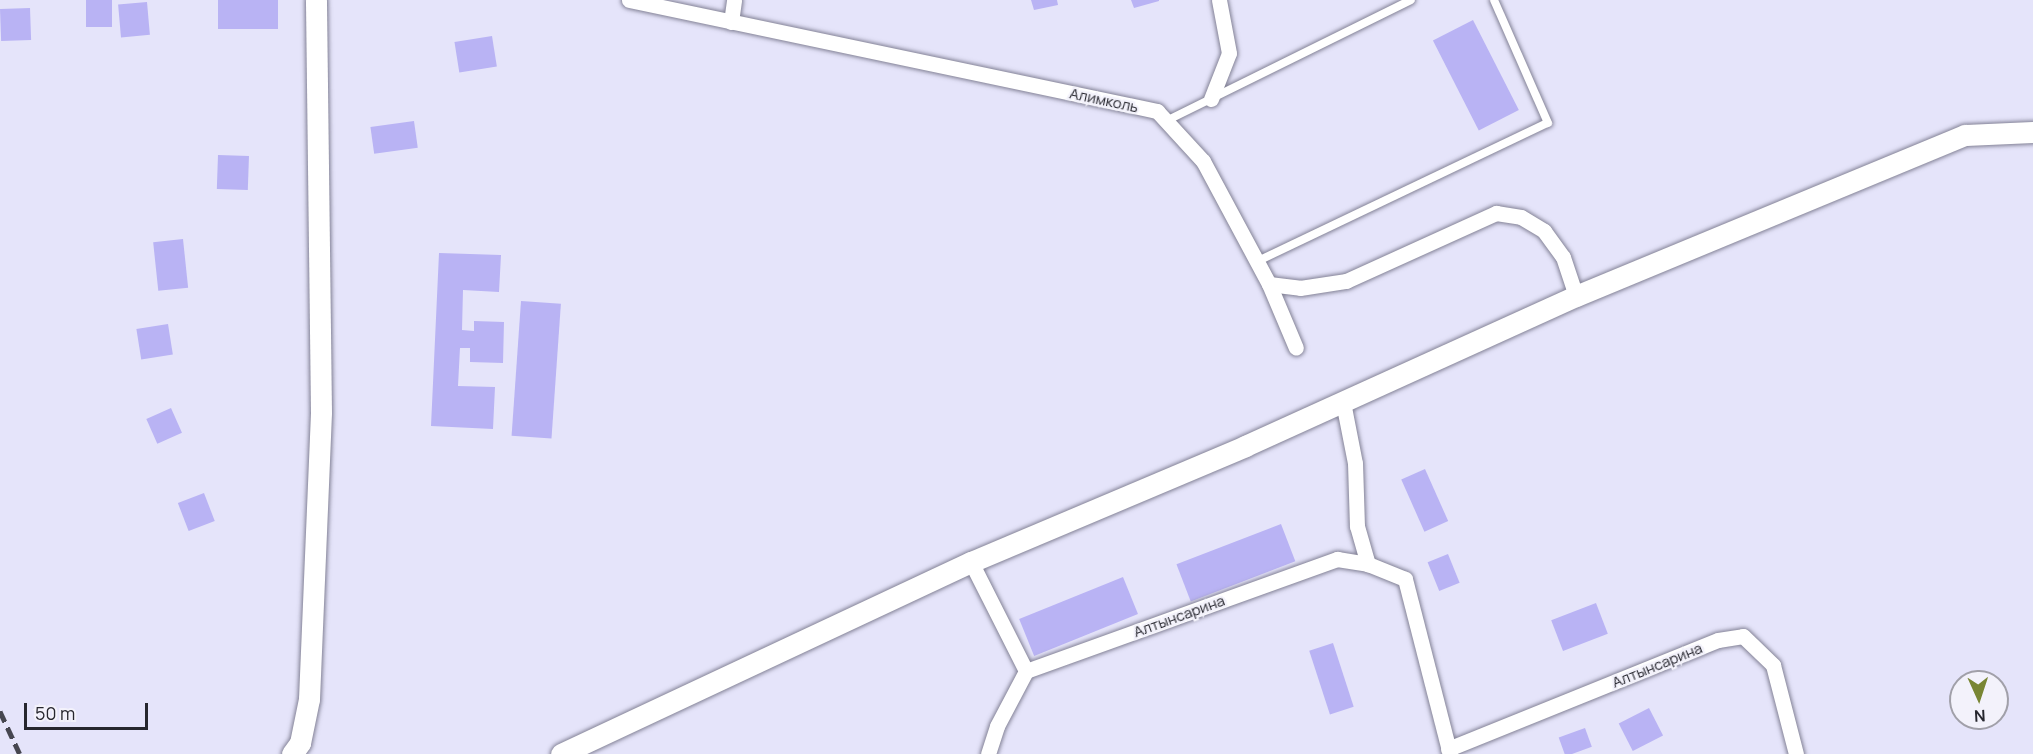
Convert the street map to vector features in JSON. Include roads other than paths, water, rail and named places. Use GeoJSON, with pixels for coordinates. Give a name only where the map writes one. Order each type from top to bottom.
{"type":"FeatureCollection","features":[{"type":"Feature","properties":{"kind":"street"},"geometry":{"type":"LineString","coordinates":[[292,754],[300,743],[309,699],[321,412],[316,0]]}},
{"type":"Feature","properties":{"kind":"street","name":"Алимколь"},"geometry":{"type":"LineString","coordinates":[[629,0],[1157,111],[1203,161],[1269,284],[1296,348]]}},
{"type":"Feature","properties":{"kind":"street"},"geometry":{"type":"LineString","coordinates":[[731,22],[734,0]]}},
{"type":"Feature","properties":{"kind":"street"},"geometry":{"type":"LineString","coordinates":[[1211,99],[1230,53],[1219,0]]}},
{"type":"Feature","properties":{"kind":"street"},"geometry":{"type":"LineString","coordinates":[[561,754],[971,562],[1343,402],[1576,296],[1965,135],[2033,132]]}},
{"type":"Feature","properties":{"kind":"street"},"geometry":{"type":"LineString","coordinates":[[1269,284],[1300,288],[1346,281],[1496,213],[1521,217],[1545,231],[1563,257],[1576,296]]}},
{"type":"Feature","properties":{"kind":"street"},"geometry":{"type":"LineString","coordinates":[[1343,402],[1355,462],[1357,526],[1368,564]]}},
{"type":"Feature","properties":{"kind":"street","name":"Алтынсарина"},"geometry":{"type":"LineString","coordinates":[[1026,671],[1337,559],[1368,564],[1406,579],[1449,752],[1718,640],[1743,636],[1773,665],[1796,754]]}},
{"type":"Feature","properties":{"kind":"street"},"geometry":{"type":"LineString","coordinates":[[971,562],[1026,671],[998,726],[988,754]]}},
{"type":"Feature","properties":{"kind":"lane"},"geometry":{"type":"LineString","coordinates":[[1166,121],[1412,0]]}},
{"type":"Feature","properties":{"kind":"lane"},"geometry":{"type":"LineString","coordinates":[[1256,262],[1548,123],[1494,0]]}},
{"type":"Feature","properties":{"kind":"railway"},"geometry":{"type":"LineString","coordinates":[[0,711],[20,754]]}}]}
